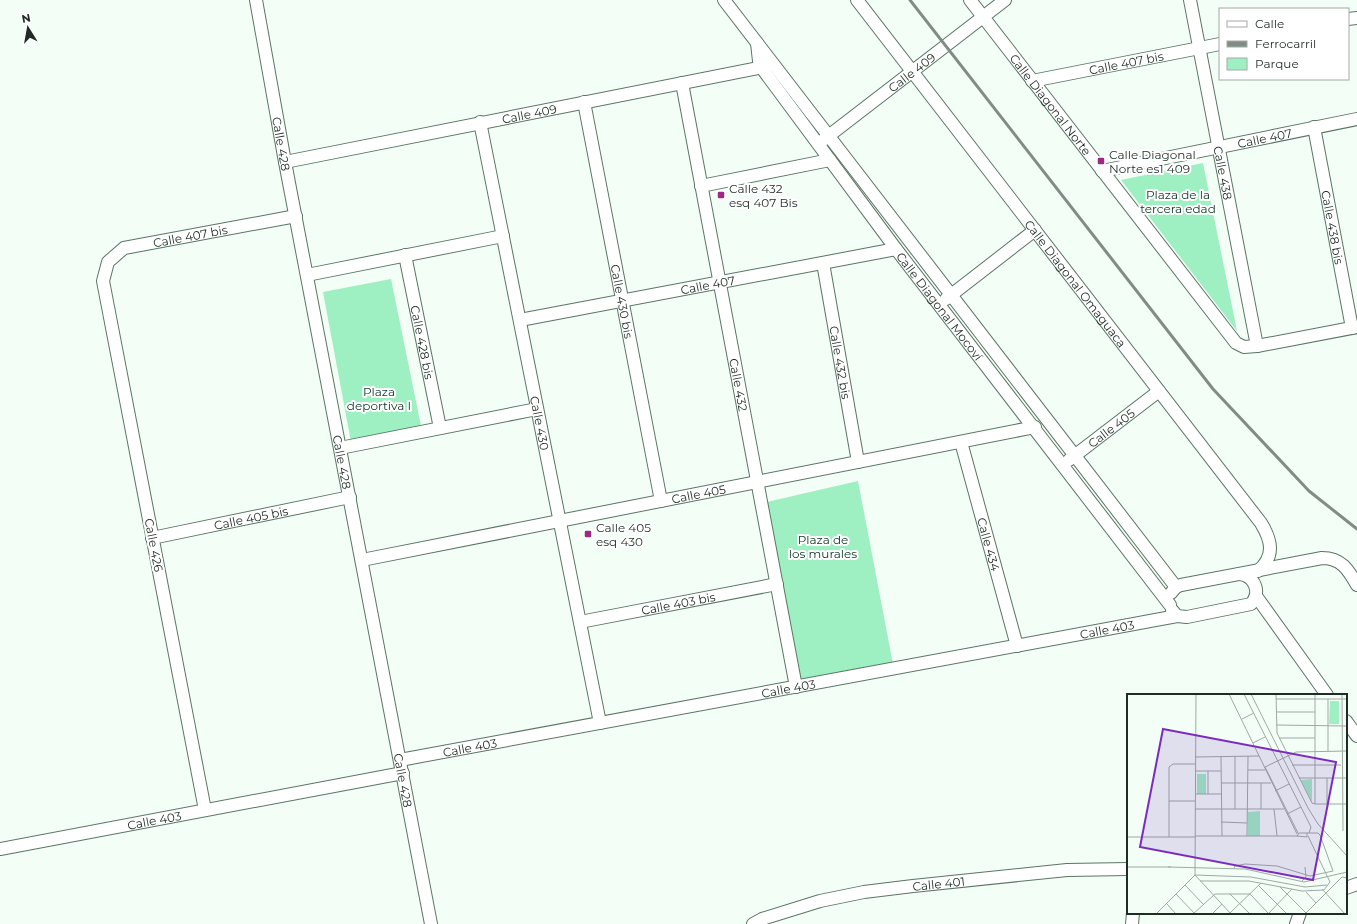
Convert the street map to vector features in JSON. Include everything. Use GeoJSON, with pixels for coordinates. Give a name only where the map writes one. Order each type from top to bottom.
{"type":"FeatureCollection","features":[{"type":"Feature","properties":{"kind":"street","name":"Calle 428"},"geometry":{"type":"LineString","coordinates":[[256,0],[285,162],[431,924]]}},
{"type":"Feature","properties":{"kind":"street"},"geometry":{"type":"LineString","coordinates":[[724,0],[758,43]]}},
{"type":"Feature","properties":{"kind":"street","name":"Calle Diagonal Omaguaca"},"geometry":{"type":"LineString","coordinates":[[857,0],[1266,531],[1269,538],[1270,552],[1268,560],[1258,571]]}},
{"type":"Feature","properties":{"kind":"street","name":"Calle Diagonal Norte"},"geometry":{"type":"LineString","coordinates":[[970,0],[1232,340],[1244,347],[1258,346]]}},
{"type":"Feature","properties":{"kind":"street","name":"Calle 409"},"geometry":{"type":"LineString","coordinates":[[818,144],[982,16],[1005,0]]}},
{"type":"Feature","properties":{"kind":"street","name":"Calle 438"},"geometry":{"type":"LineString","coordinates":[[1190,0],[1258,346]]}},
{"type":"Feature","properties":{"kind":"street","name":"Calle Diagonal Mocoví"},"geometry":{"type":"LineString","coordinates":[[758,43],[1176,587]]}},
{"type":"Feature","properties":{"kind":"street","name":"Calle Diagonal Mocoví"},"geometry":{"type":"LineString","coordinates":[[758,43],[759,61],[761,67],[896,249],[1035,427],[1170,605]]}},
{"type":"Feature","properties":{"kind":"street","name":"Calle 407 bis"},"geometry":{"type":"LineString","coordinates":[[1032,81],[1219,44]]}},
{"type":"Feature","properties":{"kind":"street","name":"Calle 409"},"geometry":{"type":"LineString","coordinates":[[285,162],[480,122],[774,65]]}},
{"type":"Feature","properties":{"kind":"street","name":"Calle 432"},"geometry":{"type":"LineString","coordinates":[[682,83],[796,687]]}},
{"type":"Feature","properties":{"kind":"street","name":"Calle 430 bis"},"geometry":{"type":"LineString","coordinates":[[584,102],[661,501]]}},
{"type":"Feature","properties":{"kind":"street","name":"Calle 407"},"geometry":{"type":"LineString","coordinates":[[1102,171],[1357,119]]}},
{"type":"Feature","properties":{"kind":"street","name":"Calle 430"},"geometry":{"type":"LineString","coordinates":[[480,122],[600,723]]}},
{"type":"Feature","properties":{"kind":"street","name":"Calle 438 bis"},"geometry":{"type":"LineString","coordinates":[[1314,127],[1354,328]]}},
{"type":"Feature","properties":{"kind":"street"},"geometry":{"type":"LineString","coordinates":[[701,186],[830,160]]}},
{"type":"Feature","properties":{"kind":"street","name":"Calle 407 bis"},"geometry":{"type":"LineString","coordinates":[[103,281],[108,262],[124,248],[296,216]]}},
{"type":"Feature","properties":{"kind":"street"},"geometry":{"type":"LineString","coordinates":[[939,304],[1035,230]]}},
{"type":"Feature","properties":{"kind":"street"},"geometry":{"type":"LineString","coordinates":[[307,275],[503,236]]}},
{"type":"Feature","properties":{"kind":"street","name":"Calle 407"},"geometry":{"type":"LineString","coordinates":[[520,320],[896,249]]}},
{"type":"Feature","properties":{"kind":"street","name":"Calle 428 bis"},"geometry":{"type":"LineString","coordinates":[[405,255],[440,428]]}},
{"type":"Feature","properties":{"kind":"street","name":"Calle 432 bis"},"geometry":{"type":"LineString","coordinates":[[823,263],[858,462]]}},
{"type":"Feature","properties":{"kind":"street","name":"Calle 426"},"geometry":{"type":"LineString","coordinates":[[103,281],[205,810]]}},
{"type":"Feature","properties":{"kind":"street"},"geometry":{"type":"LineString","coordinates":[[1258,346],[1354,328]]}},
{"type":"Feature","properties":{"kind":"street","name":"Calle 405"},"geometry":{"type":"LineString","coordinates":[[1063,464],[1159,391]]}},
{"type":"Feature","properties":{"kind":"street"},"geometry":{"type":"LineString","coordinates":[[340,448],[538,409]]}},
{"type":"Feature","properties":{"kind":"street","name":"Calle 405"},"geometry":{"type":"LineString","coordinates":[[362,560],[1035,427]]}},
{"type":"Feature","properties":{"kind":"street","name":"Calle 434"},"geometry":{"type":"LineString","coordinates":[[961,442],[1018,646]]}},
{"type":"Feature","properties":{"kind":"street","name":"Calle 405 bis"},"geometry":{"type":"LineString","coordinates":[[152,538],[350,497]]}},
{"type":"Feature","properties":{"kind":"street"},"geometry":{"type":"LineString","coordinates":[[1178,616],[1174,613],[1170,605],[1170,595],[1176,587],[1322,558],[1331,558],[1346,568],[1357,585]]}},
{"type":"Feature","properties":{"kind":"street"},"geometry":{"type":"LineString","coordinates":[[1239,574],[1247,576],[1254,582],[1256,596],[1326,694]]}},
{"type":"Feature","properties":{"kind":"street","name":"Calle 403 bis"},"geometry":{"type":"LineString","coordinates":[[580,622],[777,584]]}},
{"type":"Feature","properties":{"kind":"street","name":"Calle 403"},"geometry":{"type":"LineString","coordinates":[[400,760],[1178,616],[1187,617],[1247,606],[1254,601],[1256,596]]}},
{"type":"Feature","properties":{"kind":"street"},"geometry":{"type":"LineString","coordinates":[[1347,722],[1357,736]]}},
{"type":"Feature","properties":{"kind":"street","name":"Calle 403"},"geometry":{"type":"LineString","coordinates":[[0,849],[402,773]]}},
{"type":"Feature","properties":{"kind":"street","name":"Calle 401"},"geometry":{"type":"LineString","coordinates":[[753,924],[762,919],[820,901],[864,892],[1067,870],[1127,869]]}},
{"type":"Feature","properties":{"kind":"street"},"geometry":{"type":"LineString","coordinates":[[1347,888],[1357,884]]}},
{"type":"Feature","properties":{"kind":"street"},"geometry":{"type":"LineString","coordinates":[[1132,924],[1133,914]]}},
{"type":"Feature","properties":{"kind":"street"},"geometry":{"type":"LineString","coordinates":[[1296,924],[1300,914]]}},
{"type":"Feature","properties":{"kind":"green space","name":"Plaza de la tercera edad"},"geometry":{"type":"Polygon","coordinates":[[[1203,163],[1237,331],[1121,180],[1203,163]]]}},
{"type":"Feature","properties":{"kind":"green space","name":"Plaza deportiva I"},"geometry":{"type":"Polygon","coordinates":[[[391,279],[421,426],[351,442],[323,292],[391,279]]]}},
{"type":"Feature","properties":{"kind":"green space","name":"Plaza de los murales"},"geometry":{"type":"Polygon","coordinates":[[[858,481],[893,664],[802,682],[767,502],[858,481]]]}},
{"type":"Feature","properties":{"kind":"railway"},"geometry":{"type":"LineString","coordinates":[[910,0],[1213,389],[1309,491],[1357,529]]}},
{"type":"Feature","properties":{"kind":"place","name":"Calle Diagonal Norte es1 409"},"geometry":{"type":"Point","coordinates":[1101,161]}},
{"type":"Feature","properties":{"kind":"place","name":"Calle 432 esq 407 Bis"},"geometry":{"type":"Point","coordinates":[721,195]}},
{"type":"Feature","properties":{"kind":"place","name":"Calle 405 esq 430"},"geometry":{"type":"Point","coordinates":[588,534]}}]}
